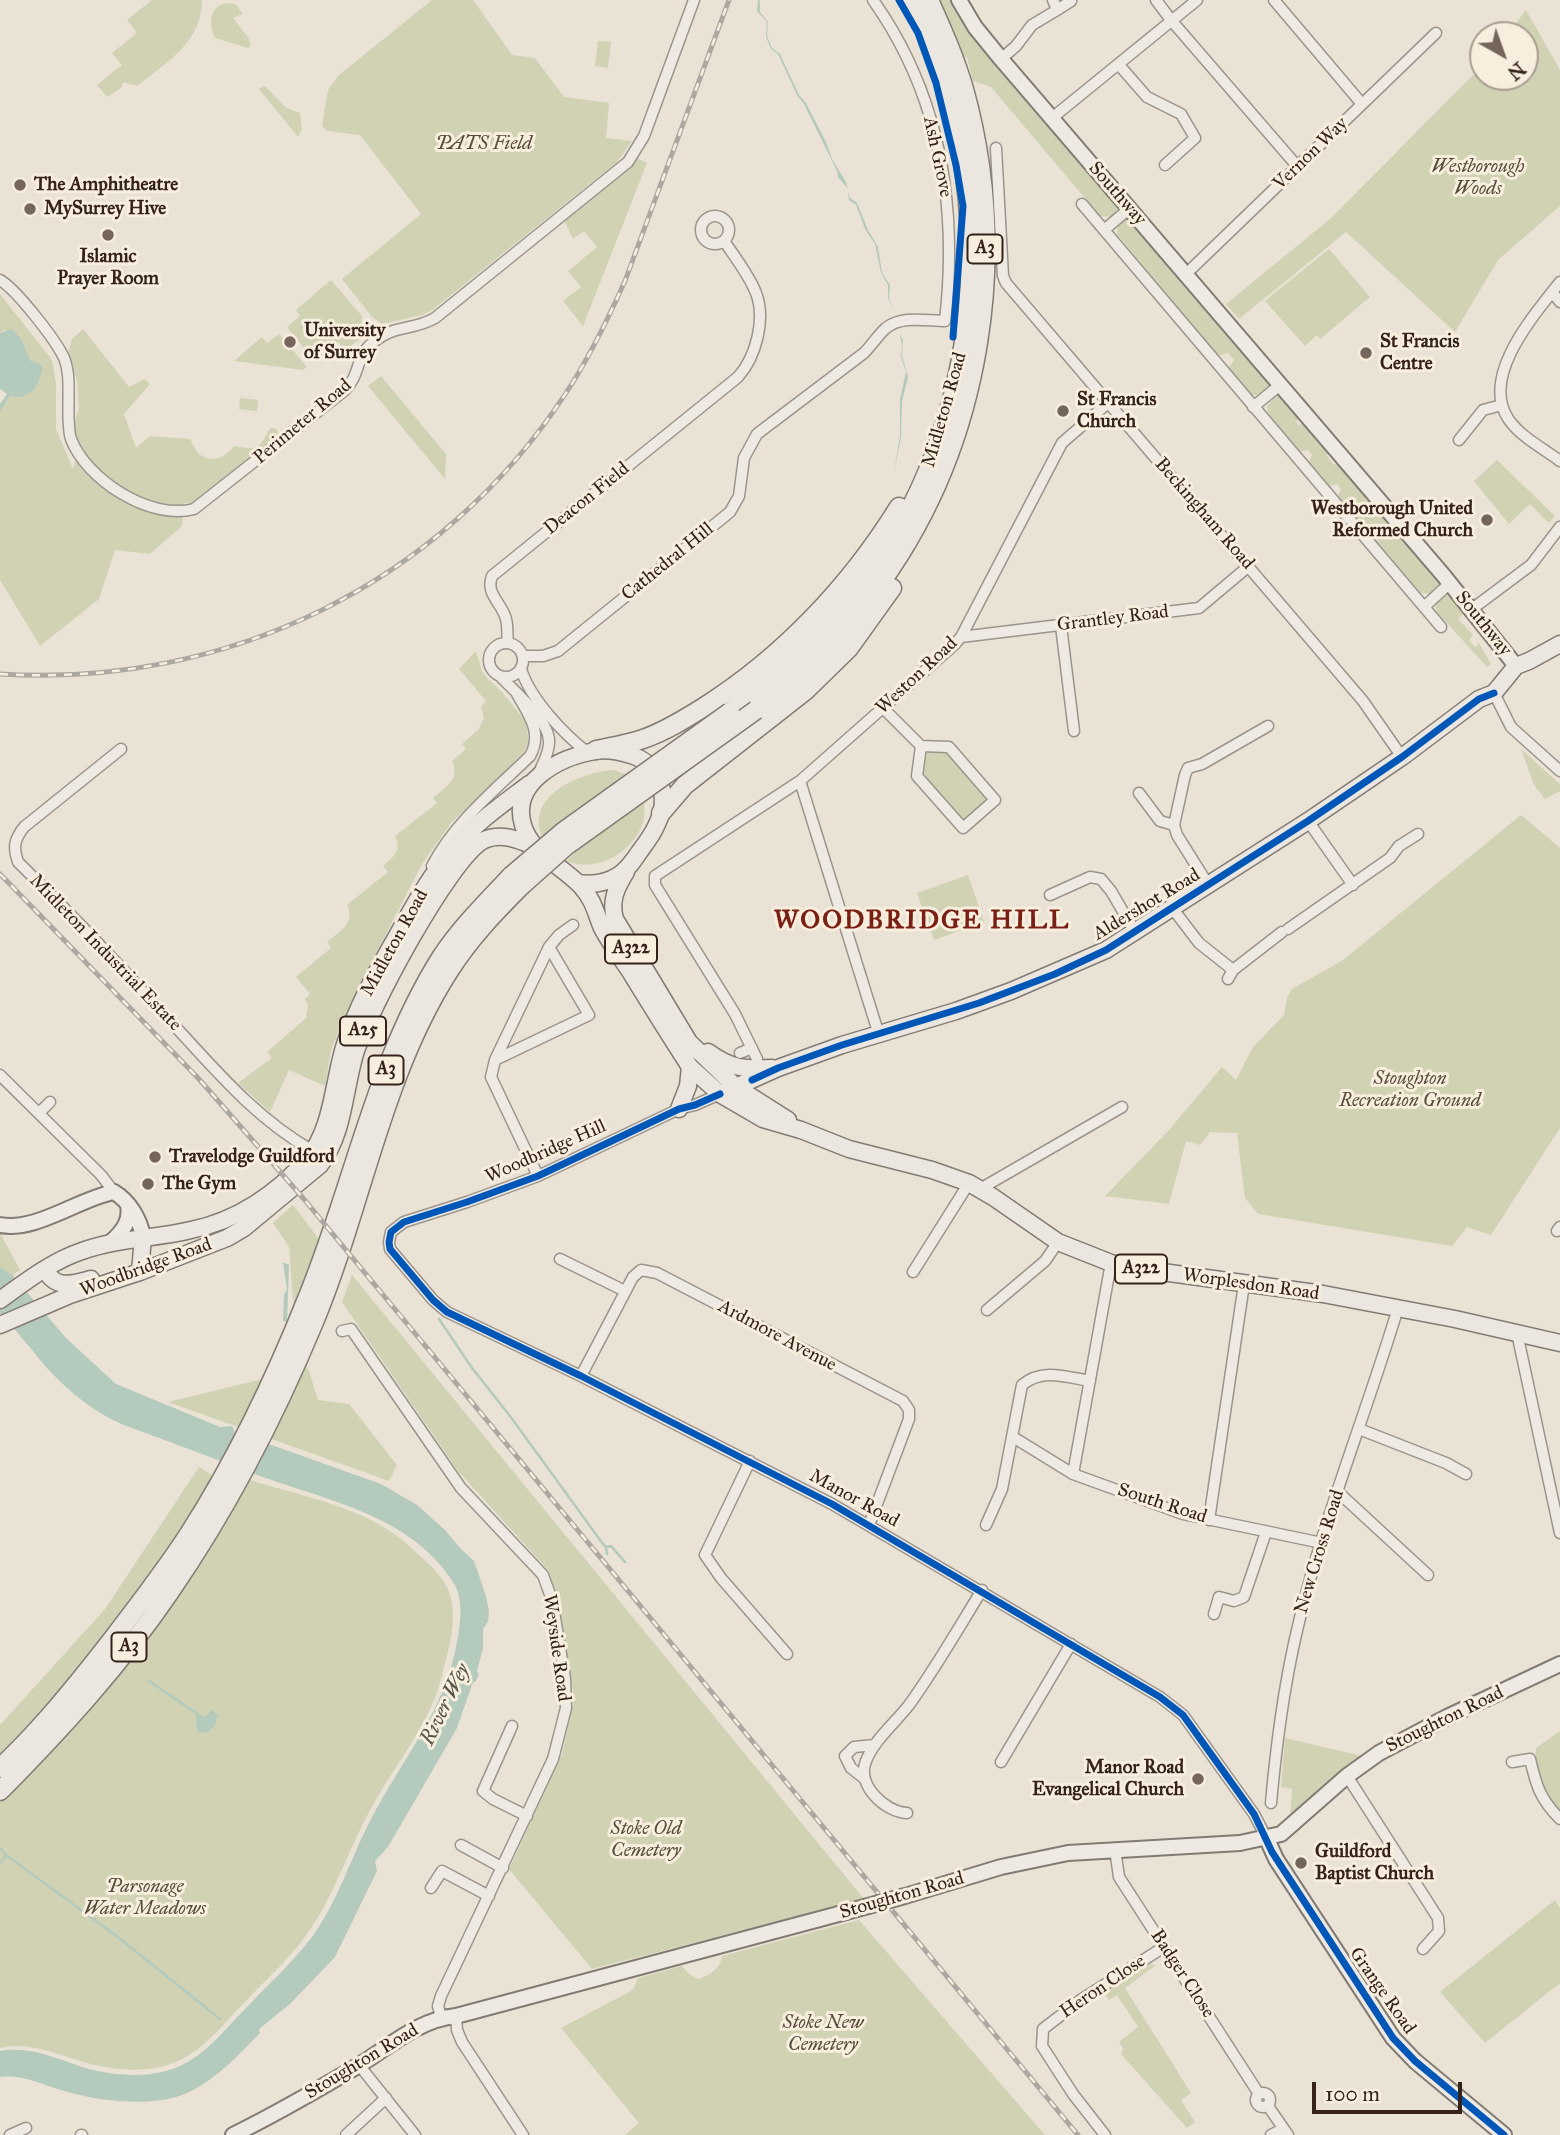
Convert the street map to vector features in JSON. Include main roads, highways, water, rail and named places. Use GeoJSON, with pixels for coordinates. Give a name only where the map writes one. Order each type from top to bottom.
{"type":"FeatureCollection","features":[{"type":"Feature","properties":{"kind":"highway","name":"Midleton Road"},"geometry":{"type":"LineString","coordinates":[[516,881],[564,831],[763,687],[810,644],[838,615],[872,572],[901,527],[919,492],[945,424],[966,337],[971,243],[961,144],[949,94],[912,0]]}},
{"type":"Feature","properties":{"kind":"highway","name":"Midleton Road"},"geometry":{"type":"LineString","coordinates":[[516,881],[706,748],[756,710],[809,664],[860,611],[896,560],[931,498],[952,446],[971,378],[983,309],[985,252],[981,183],[971,116],[957,66],[929,0]]}},
{"type":"Feature","properties":{"kind":"highway"},"geometry":{"type":"LineString","coordinates":[[592,752],[644,739],[687,718],[741,682],[812,618],[856,569],[899,507],[919,469],[956,383]]}},
{"type":"Feature","properties":{"kind":"highway"},"geometry":{"type":"LineString","coordinates":[[661,813],[685,785],[805,691],[855,641],[892,587],[911,552],[931,498]]}},
{"type":"Feature","properties":{"kind":"highway","name":"A3"},"geometry":{"type":"LineString","coordinates":[[0,1791],[55,1735],[139,1634],[169,1593],[313,1325],[331,1279],[381,1125],[428,1006],[449,970],[516,881]]}},
{"type":"Feature","properties":{"kind":"highway","name":"A3"},"geometry":{"type":"LineString","coordinates":[[261,1421],[311,1291],[378,1090],[402,1029],[426,983],[454,940],[516,881]]}},
{"type":"Feature","properties":{"kind":"highway","name":"A3"},"geometry":{"type":"LineString","coordinates":[[0,1768],[44,1722],[122,1626],[228,1482]]}},
{"type":"Feature","properties":{"kind":"main road","name":"Aldershot Road"},"geometry":{"type":"LineString","coordinates":[[778,1068],[956,1011],[1029,985],[1087,960],[1173,909],[1308,821],[1402,757],[1479,699],[1494,693],[1516,666],[1560,644]]}},
{"type":"Feature","properties":{"kind":"main road"},"geometry":{"type":"LineString","coordinates":[[592,752],[631,755],[652,766],[662,786],[661,813],[657,824],[628,868],[608,881],[578,883],[536,847],[523,827],[522,801],[535,778],[565,761],[592,752]]}},
{"type":"Feature","properties":{"kind":"main road","name":"Midleton Road"},"geometry":{"type":"LineString","coordinates":[[297,1177],[313,1151],[326,1121],[345,1043],[372,981],[409,914],[453,848],[535,778]]}},
{"type":"Feature","properties":{"kind":"main road","name":"Midleton Road"},"geometry":{"type":"LineString","coordinates":[[297,1177],[320,1166],[332,1146],[340,1125],[355,1052],[363,1031],[400,960],[461,860],[484,840],[506,837],[536,847]]}},
{"type":"Feature","properties":{"kind":"main road"},"geometry":{"type":"LineString","coordinates":[[445,886],[482,851],[493,847],[514,848],[543,866],[576,894],[602,927]]}},
{"type":"Feature","properties":{"kind":"main road","name":"Worplesdon Road"},"geometry":{"type":"LineString","coordinates":[[628,868],[613,900],[615,919],[677,1025],[698,1052],[736,1087],[801,1130]]}},
{"type":"Feature","properties":{"kind":"main road","name":"Worplesdon Road"},"geometry":{"type":"LineString","coordinates":[[578,883],[594,904],[602,927],[690,1067],[720,1094],[763,1119],[801,1130],[849,1149],[911,1164],[974,1186],[1058,1242],[1111,1263],[1398,1308],[1560,1343]]}},
{"type":"Feature","properties":{"kind":"main road"},"geometry":{"type":"LineString","coordinates":[[677,1025],[727,1065],[778,1068]]}},
{"type":"Feature","properties":{"kind":"main road"},"geometry":{"type":"LineString","coordinates":[[679,1109],[688,1086],[690,1067]]}},
{"type":"Feature","properties":{"kind":"main road"},"geometry":{"type":"LineString","coordinates":[[720,1094],[778,1068]]}},
{"type":"Feature","properties":{"kind":"main road"},"geometry":{"type":"LineString","coordinates":[[771,1111],[764,1100],[764,1091],[767,1080],[778,1068]]}},
{"type":"Feature","properties":{"kind":"main road","name":"A25"},"geometry":{"type":"LineString","coordinates":[[282,1190],[297,1177]]}},
{"type":"Feature","properties":{"kind":"main road","name":"Woodbridge Road"},"geometry":{"type":"LineString","coordinates":[[0,1300],[46,1269],[78,1252],[111,1241],[190,1231],[219,1223],[282,1190]]}},
{"type":"Feature","properties":{"kind":"main road","name":"Woodbridge Road"},"geometry":{"type":"LineString","coordinates":[[0,1325],[41,1307],[227,1238],[244,1228],[282,1190]]}},
{"type":"Feature","properties":{"kind":"main road"},"geometry":{"type":"LineString","coordinates":[[140,1272],[143,1237]]}},
{"type":"Feature","properties":{"kind":"main road","name":"A25"},"geometry":{"type":"LineString","coordinates":[[46,1269],[51,1279],[59,1284],[72,1284],[109,1275],[124,1278]]}},
{"type":"Feature","properties":{"kind":"water"},"geometry":{"type":"Polygon","coordinates":[[[758,0],[760,12],[768,22],[767,36],[772,48],[780,54],[848,189],[838,177],[778,54],[771,49],[766,37],[767,22],[757,11],[758,0]]]}},
{"type":"Feature","properties":{"kind":"water"},"geometry":{"type":"Polygon","coordinates":[[[848,191],[850,198],[857,203],[878,247],[882,273],[890,285],[889,299],[894,310],[888,299],[888,285],[881,273],[875,244],[865,229],[856,205],[849,200],[848,191]]]}},
{"type":"Feature","properties":{"kind":"water"},"geometry":{"type":"Polygon","coordinates":[[[12,329],[21,339],[31,361],[43,368],[32,391],[23,396],[10,396],[0,412],[0,404],[7,394],[0,389],[0,333],[12,329]]]}},
{"type":"Feature","properties":{"kind":"water"},"geometry":{"type":"Polygon","coordinates":[[[900,334],[908,377],[902,401],[901,437],[894,473],[900,435],[900,399],[906,372],[901,357],[900,334]]]}},
{"type":"Feature","properties":{"kind":"water"},"geometry":{"type":"Polygon","coordinates":[[[283,1262],[289,1265],[287,1322],[283,1321],[284,1294],[287,1290],[283,1262]]]}},
{"type":"Feature","properties":{"kind":"water","name":"River Wey"},"geometry":{"type":"Polygon","coordinates":[[[0,1267],[13,1276],[66,1338],[116,1384],[220,1427],[232,1426],[235,1432],[381,1484],[417,1505],[474,1561],[489,1611],[488,1622],[483,1629],[483,1648],[477,1671],[479,1675],[473,1682],[457,1728],[388,1847],[375,1861],[377,1871],[335,1957],[290,2004],[259,2029],[260,2033],[221,2071],[195,2089],[165,2099],[132,2102],[98,2099],[26,2079],[0,2077],[0,2051],[32,2051],[94,2070],[143,2075],[178,2067],[215,2041],[312,1937],[337,1895],[370,1821],[422,1733],[444,1689],[458,1637],[460,1601],[453,1582],[435,1559],[390,1525],[338,1502],[124,1425],[85,1403],[51,1373],[0,1313],[0,1267]]]}},
{"type":"Feature","properties":{"kind":"water"},"geometry":{"type":"Polygon","coordinates":[[[213,1710],[218,1716],[215,1725],[208,1732],[199,1733],[196,1712],[204,1717],[213,1710]]]}},
{"type":"Feature","properties":{"kind":"waterway"},"geometry":{"type":"LineString","coordinates":[[439,1319],[472,1368],[603,1544],[606,1547],[611,1546],[625,1562]]}},
{"type":"Feature","properties":{"kind":"waterway"},"geometry":{"type":"LineString","coordinates":[[606,1547],[607,1554]]}},
{"type":"Feature","properties":{"kind":"waterway"},"geometry":{"type":"LineString","coordinates":[[149,1681],[196,1713]]}},
{"type":"Feature","properties":{"kind":"waterway"},"geometry":{"type":"LineString","coordinates":[[0,1848],[220,2019]]}},
{"type":"Feature","properties":{"kind":"waterway"},"geometry":{"type":"LineString","coordinates":[[0,1864],[6,1855]]}},
{"type":"Feature","properties":{"kind":"railway"},"geometry":{"type":"LineString","coordinates":[[0,674],[84,674],[167,663],[246,642],[321,610],[392,570],[457,519],[515,460],[566,393],[598,338],[625,281],[729,0]]}},
{"type":"Feature","properties":{"kind":"railway"},"geometry":{"type":"LineString","coordinates":[[0,874],[199,1079],[303,1198],[1078,2135]]}},
{"type":"Feature","properties":{"kind":"place","name":"The Amphitheatre"},"geometry":{"type":"Point","coordinates":[20,185]}},
{"type":"Feature","properties":{"kind":"place","name":"MySurrey Hive"},"geometry":{"type":"Point","coordinates":[30,209]}},
{"type":"Feature","properties":{"kind":"place","name":"Islamic Prayer Room"},"geometry":{"type":"Point","coordinates":[108,235]}},
{"type":"Feature","properties":{"kind":"place","name":"University of Surrey"},"geometry":{"type":"Point","coordinates":[290,342]}},
{"type":"Feature","properties":{"kind":"place","name":"St Francis Centre"},"geometry":{"type":"Point","coordinates":[1366,353]}},
{"type":"Feature","properties":{"kind":"place","name":"St Francis Church"},"geometry":{"type":"Point","coordinates":[1063,411]}},
{"type":"Feature","properties":{"kind":"place","name":"Westborough United Reformed Church"},"geometry":{"type":"Point","coordinates":[1487,520]}},
{"type":"Feature","properties":{"kind":"place","name":"Travelodge Guildford"},"geometry":{"type":"Point","coordinates":[155,1157]}},
{"type":"Feature","properties":{"kind":"place","name":"The Gym"},"geometry":{"type":"Point","coordinates":[148,1184]}},
{"type":"Feature","properties":{"kind":"place","name":"Manor Road Evangelical Church"},"geometry":{"type":"Point","coordinates":[1198,1779]}},
{"type":"Feature","properties":{"kind":"place","name":"Guildford Baptist Church"},"geometry":{"type":"Point","coordinates":[1301,1863]}},
{"type":"Feature","properties":{"kind":"district","name":"WOODBRIDGE HILL"},"geometry":{"type":"Point","coordinates":[922,922]}},
{"type":"Feature","properties":{"kind":"park label","name":"PATS Field"},"geometry":{"type":"Point","coordinates":[484,144]}},
{"type":"Feature","properties":{"kind":"park label","name":"Westborough Woods"},"geometry":{"type":"Point","coordinates":[1478,178]}},
{"type":"Feature","properties":{"kind":"park label","name":"Stoughton Recreation Ground"},"geometry":{"type":"Point","coordinates":[1410,1090]}},
{"type":"Feature","properties":{"kind":"park label","name":"Stoke Old Cemetery"},"geometry":{"type":"Point","coordinates":[646,1840]}},
{"type":"Feature","properties":{"kind":"park label","name":"Parsonage Water Meadows"},"geometry":{"type":"Point","coordinates":[145,1898]}},
{"type":"Feature","properties":{"kind":"park label","name":"Stoke New Cemetery"},"geometry":{"type":"Point","coordinates":[823,2034]}}]}
